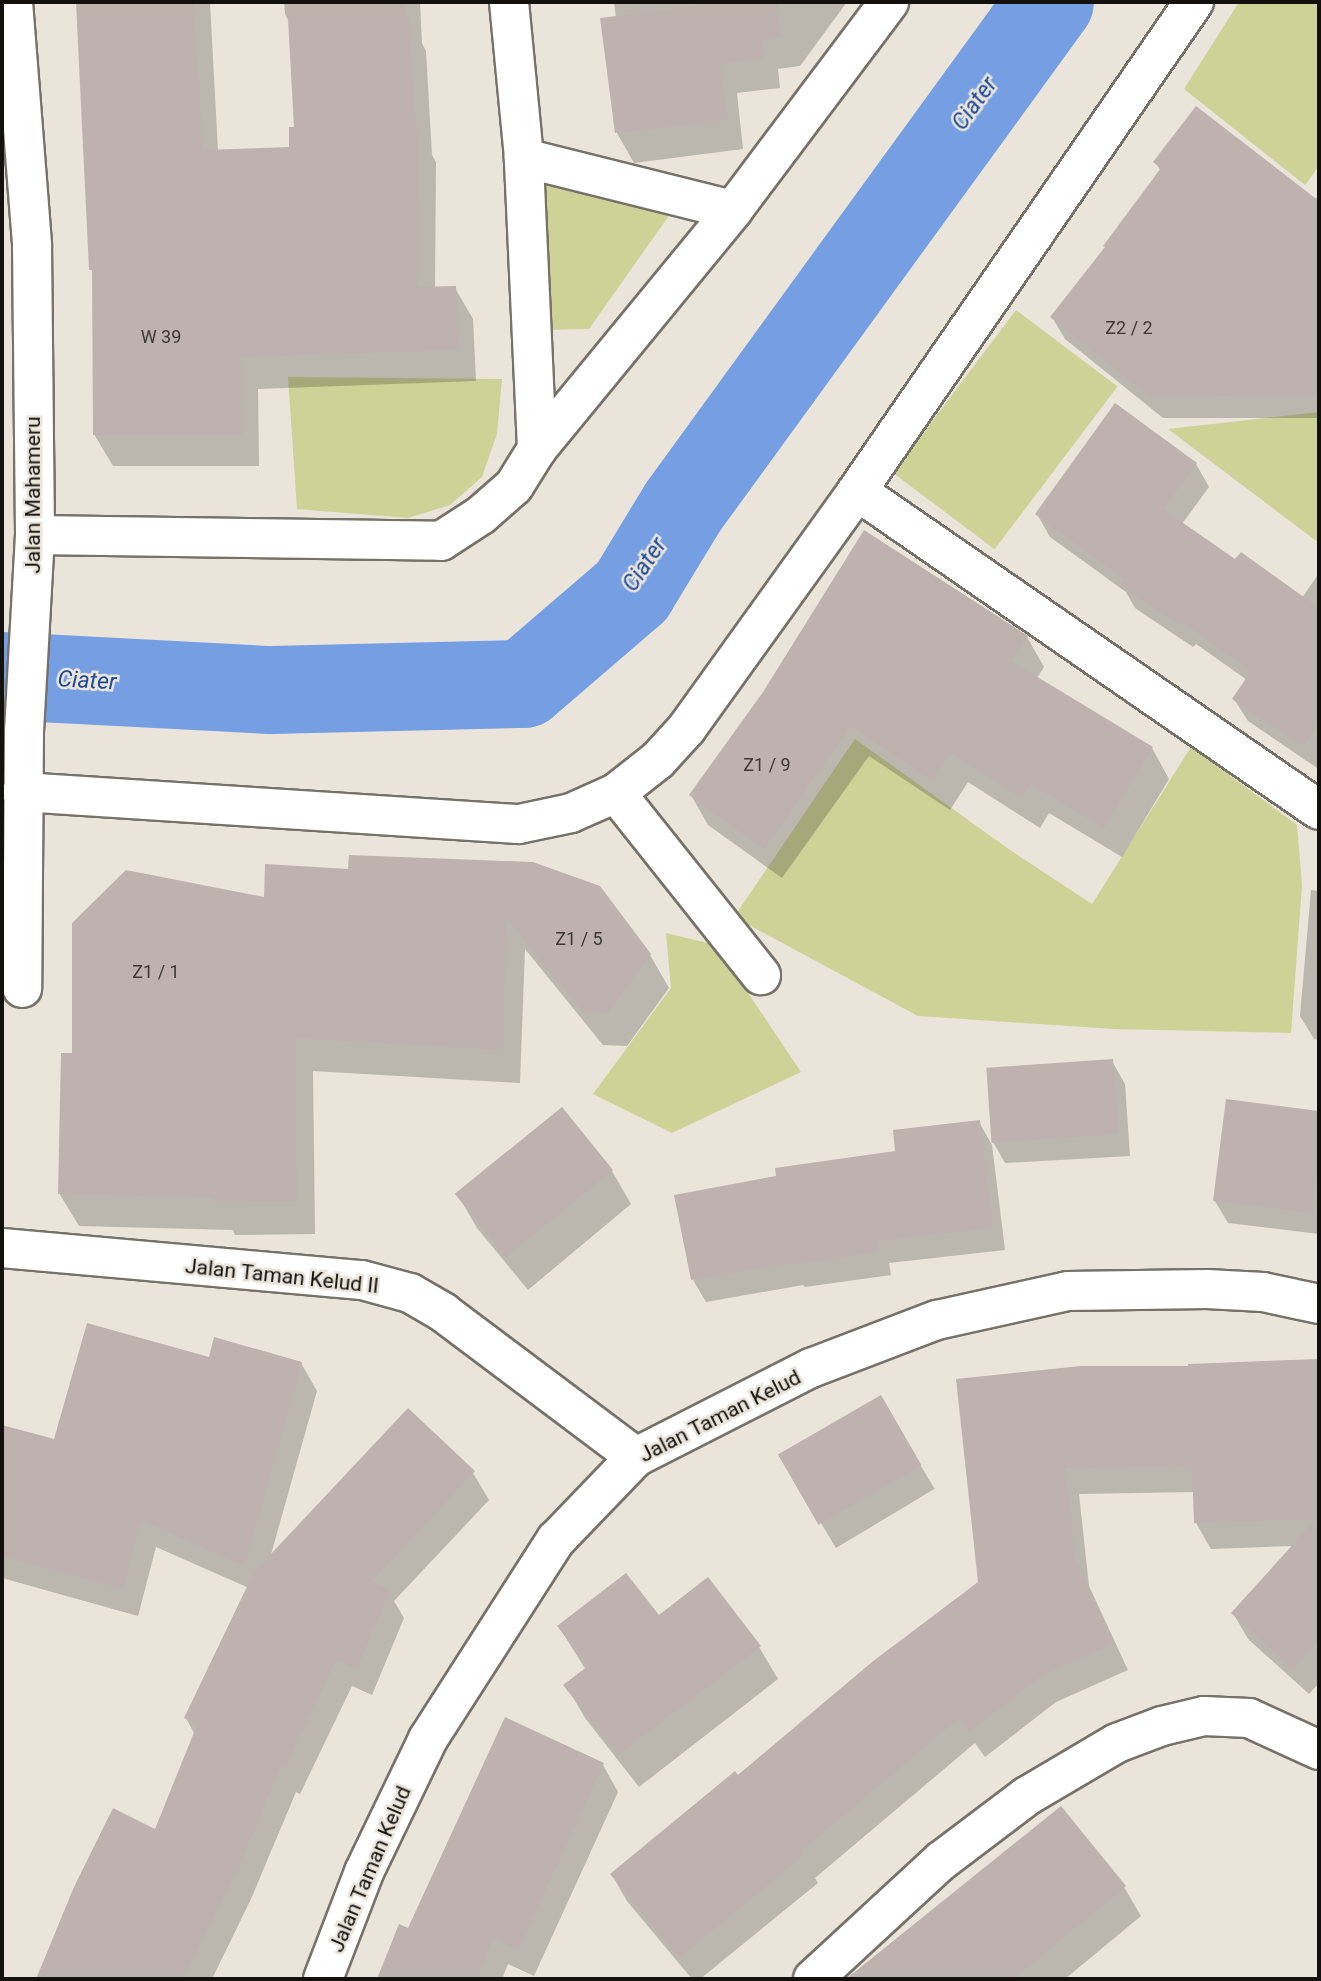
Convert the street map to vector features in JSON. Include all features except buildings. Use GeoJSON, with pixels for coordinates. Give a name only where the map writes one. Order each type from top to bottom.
{"type":"FeatureCollection","features":[{"type":"Feature","properties":{"kind":"street","name":"Jalan Mahameru"},"geometry":{"type":"LineString","coordinates":[[13,2],[32,246],[35,535],[23,732],[22,988]]}},
{"type":"Feature","properties":{"kind":"street"},"geometry":{"type":"LineString","coordinates":[[509,2],[524,158],[537,449]]}},
{"type":"Feature","properties":{"kind":"street"},"geometry":{"type":"LineString","coordinates":[[35,535],[441,541],[481,515],[514,486],[537,449],[733,210],[889,2]]}},
{"type":"Feature","properties":{"kind":"street"},"geometry":{"type":"LineString","coordinates":[[22,792],[519,824],[571,813],[616,793],[658,760],[687,728],[857,491],[1194,2]]}},
{"type":"Feature","properties":{"kind":"street"},"geometry":{"type":"LineString","coordinates":[[524,158],[733,210]]}},
{"type":"Feature","properties":{"kind":"street"},"geometry":{"type":"LineString","coordinates":[[857,491],[1319,810]]}},
{"type":"Feature","properties":{"kind":"street"},"geometry":{"type":"LineString","coordinates":[[616,793],[761,975]]}},
{"type":"Feature","properties":{"kind":"street","name":"Jalan Taman Kelud II"},"geometry":{"type":"LineString","coordinates":[[2,1248],[362,1280],[410,1293],[444,1314],[636,1457]]}},
{"type":"Feature","properties":{"kind":"street","name":"Jalan Taman Kelud"},"geometry":{"type":"LineString","coordinates":[[323,1979],[364,1872],[428,1739],[556,1540],[636,1457],[811,1368],[937,1320],[1068,1291],[1208,1289],[1263,1292],[1319,1304]]}},
{"type":"Feature","properties":{"kind":"street"},"geometry":{"type":"LineString","coordinates":[[813,1979],[941,1861],[1027,1796],[1117,1743],[1162,1726],[1215,1717],[1249,1718],[1319,1750]]}},
{"type":"Feature","properties":{"kind":"green space"},"geometry":{"type":"Polygon","coordinates":[[[1239,2],[1319,2],[1319,166],[1305,185],[1184,89],[1239,2]]]}},
{"type":"Feature","properties":{"kind":"green space"},"geometry":{"type":"Polygon","coordinates":[[[541,177],[685,193],[589,329],[547,330],[541,177]]]}},
{"type":"Feature","properties":{"kind":"green space"},"geometry":{"type":"Polygon","coordinates":[[[1016,310],[1117,386],[995,549],[893,473],[1016,310]]]}},
{"type":"Feature","properties":{"kind":"green space"},"geometry":{"type":"Polygon","coordinates":[[[288,377],[502,379],[497,434],[482,477],[450,505],[408,518],[297,509],[288,377]]]}},
{"type":"Feature","properties":{"kind":"green space"},"geometry":{"type":"Polygon","coordinates":[[[1319,412],[1319,543],[1168,429],[1319,412]]]}},
{"type":"Feature","properties":{"kind":"green space"},"geometry":{"type":"Polygon","coordinates":[[[855,739],[1010,850],[1092,904],[1191,747],[1297,825],[1302,885],[1291,1033],[1114,1029],[918,1016],[734,917],[855,739]]]}},
{"type":"Feature","properties":{"kind":"green space"},"geometry":{"type":"Polygon","coordinates":[[[666,933],[716,945],[801,1072],[672,1133],[593,1094],[671,988],[666,933]]]}},
{"type":"Feature","properties":{"kind":"waterway","name":"Ciater"},"geometry":{"type":"LineString","coordinates":[[2,676],[271,690],[524,684],[632,591],[683,507],[1050,2]]}}]}
